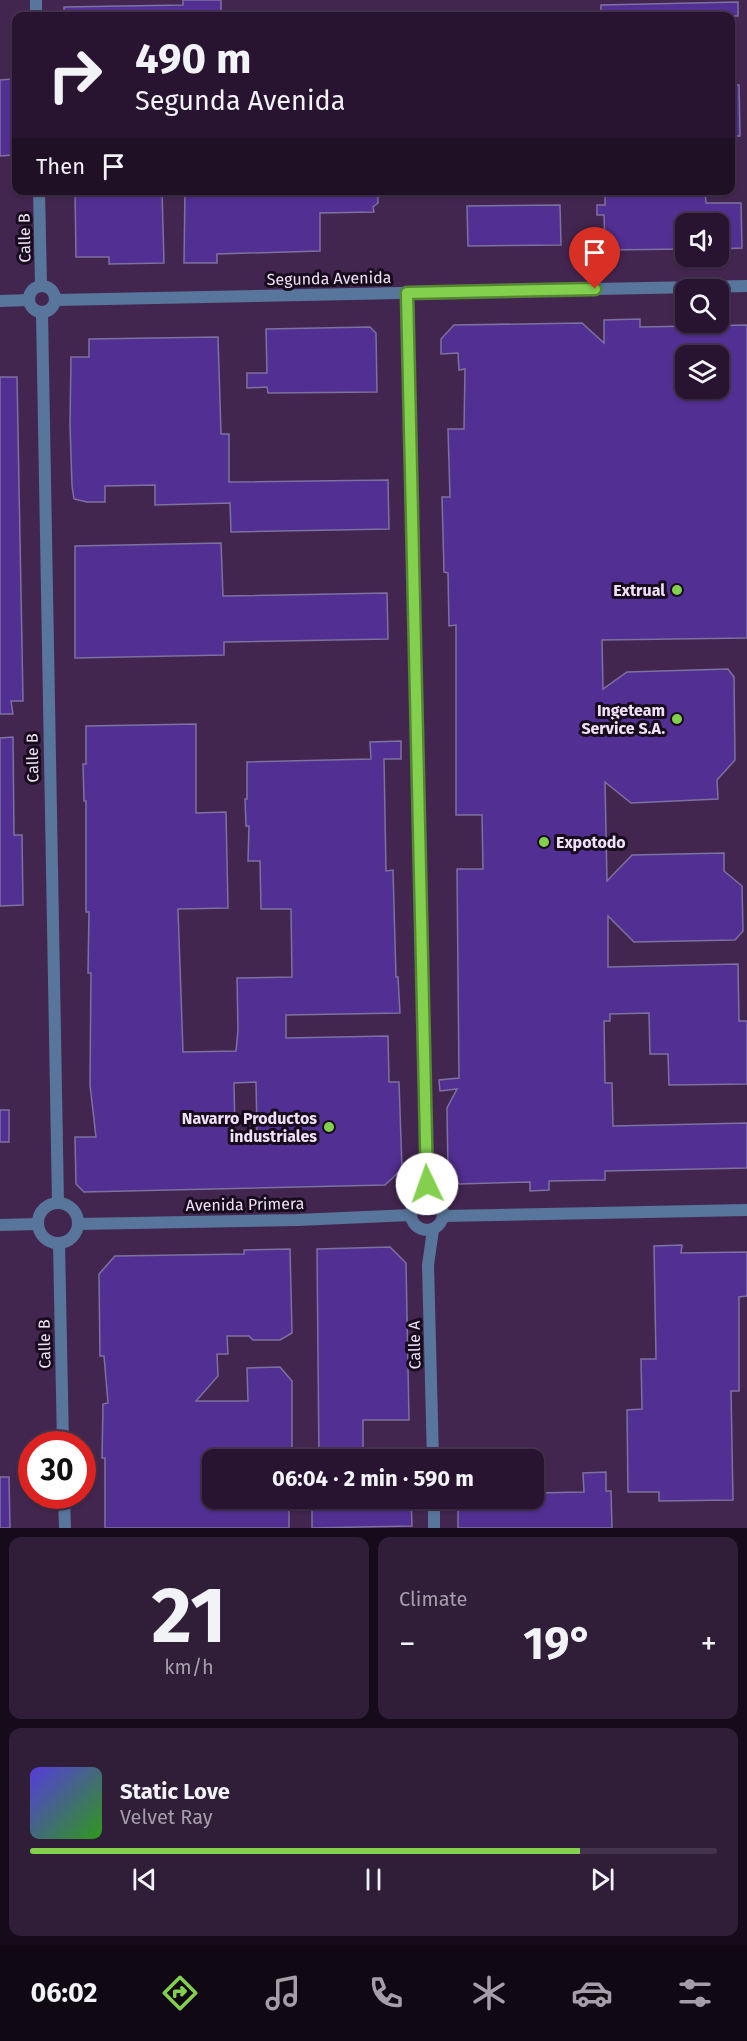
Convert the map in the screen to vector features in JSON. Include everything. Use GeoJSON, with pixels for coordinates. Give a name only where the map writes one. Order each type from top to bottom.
{"type":"FeatureCollection","features":[{"type":"Feature","properties":{"kind":"street","name":"Calle B"},"geometry":{"type":"LineString","coordinates":[[39,195],[41,285]]}},
{"type":"Feature","properties":{"kind":"street"},"geometry":{"type":"LineString","coordinates":[[41,285],[50,288],[56,300],[51,309],[42,313],[33,309],[28,300],[30,292],[41,285]]}},
{"type":"Feature","properties":{"kind":"street","name":"Segunda Avenida"},"geometry":{"type":"LineString","coordinates":[[56,300],[747,286]]}},
{"type":"Feature","properties":{"kind":"street"},"geometry":{"type":"LineString","coordinates":[[407,293],[428,1198]]}},
{"type":"Feature","properties":{"kind":"street"},"geometry":{"type":"LineString","coordinates":[[0,301],[28,300]]}},
{"type":"Feature","properties":{"kind":"street","name":"Calle B"},"geometry":{"type":"LineString","coordinates":[[42,313],[58,1202]]}},
{"type":"Feature","properties":{"kind":"street"},"geometry":{"type":"LineString","coordinates":[[428,1198],[438,1202],[443,1216],[440,1224],[428,1231],[418,1228],[411,1215],[416,1203],[428,1198]]}},
{"type":"Feature","properties":{"kind":"street"},"geometry":{"type":"LineString","coordinates":[[58,1202],[72,1208],[79,1224],[73,1238],[59,1244],[46,1240],[37,1224],[42,1209],[58,1202]]}},
{"type":"Feature","properties":{"kind":"street"},"geometry":{"type":"LineString","coordinates":[[443,1216],[747,1210]]}},
{"type":"Feature","properties":{"kind":"street","name":"Avenida Primera"},"geometry":{"type":"LineString","coordinates":[[79,1224],[411,1215]]}},
{"type":"Feature","properties":{"kind":"street"},"geometry":{"type":"LineString","coordinates":[[0,1224],[37,1224]]}},
{"type":"Feature","properties":{"kind":"street","name":"Calle A"},"geometry":{"type":"LineString","coordinates":[[433,1230],[428,1265],[433,1449]]}},
{"type":"Feature","properties":{"kind":"street","name":"Calle B"},"geometry":{"type":"LineString","coordinates":[[59,1244],[63,1431]]}},
{"type":"Feature","properties":{"kind":"street"},"geometry":{"type":"LineString","coordinates":[[64,1509],[65,1528]]}},
{"type":"Feature","properties":{"kind":"street"},"geometry":{"type":"LineString","coordinates":[[434,1509],[434,1528]]}},
{"type":"Feature","properties":{"kind":"shaded area"},"geometry":{"type":"Polygon","coordinates":[[[0,0],[747,0],[747,1528],[0,1528],[0,0]]]}},
{"type":"Feature","properties":{"kind":"building"},"geometry":{"type":"Polygon","coordinates":[[[183,0],[221,0],[221,12],[64,12],[64,7],[183,5],[183,0]]]}},
{"type":"Feature","properties":{"kind":"building"},"geometry":{"type":"Polygon","coordinates":[[[738,2],[738,16],[735,16],[735,12],[601,12],[601,5],[738,2]]]}},
{"type":"Feature","properties":{"kind":"building"},"geometry":{"type":"Polygon","coordinates":[[[12,79],[12,155],[0,156],[0,80],[12,79]]]}},
{"type":"Feature","properties":{"kind":"building"},"geometry":{"type":"Polygon","coordinates":[[[735,85],[739,85],[740,136],[735,136],[735,85]]]}},
{"type":"Feature","properties":{"kind":"building"},"geometry":{"type":"Polygon","coordinates":[[[75,195],[162,195],[164,263],[109,264],[109,257],[76,257],[75,195]]]}},
{"type":"Feature","properties":{"kind":"building"},"geometry":{"type":"Polygon","coordinates":[[[185,195],[378,195],[378,203],[373,207],[374,212],[320,213],[320,251],[217,254],[217,263],[184,263],[185,195]]]}},
{"type":"Feature","properties":{"kind":"building"},"geometry":{"type":"Polygon","coordinates":[[[605,195],[705,195],[706,203],[741,203],[742,248],[729,249],[729,213],[675,213],[675,249],[605,250],[604,215],[597,215],[597,205],[605,205],[605,195]]]}},
{"type":"Feature","properties":{"kind":"building"},"geometry":{"type":"Polygon","coordinates":[[[560,205],[561,245],[468,246],[467,206],[560,205]]]}},
{"type":"Feature","properties":{"kind":"building"},"geometry":{"type":"Polygon","coordinates":[[[640,319],[640,327],[675,326],[675,333],[729,333],[729,325],[747,325],[747,638],[602,640],[603,689],[627,672],[728,669],[734,677],[735,760],[717,780],[718,799],[631,803],[605,782],[607,881],[632,855],[724,853],[724,871],[742,886],[743,931],[735,940],[634,942],[608,916],[608,967],[738,964],[739,1021],[747,1021],[747,1084],[669,1085],[668,1054],[650,1054],[649,1013],[610,1014],[610,1021],[604,1021],[605,1083],[612,1083],[613,1126],[747,1123],[747,1168],[605,1171],[605,1180],[549,1181],[549,1190],[530,1191],[530,1182],[459,1184],[448,1173],[447,1108],[457,1089],[440,1091],[439,1080],[459,1078],[457,869],[483,869],[482,815],[456,815],[456,625],[449,626],[448,573],[444,572],[442,497],[450,497],[448,429],[464,429],[465,369],[459,370],[458,353],[441,354],[441,339],[454,325],[582,323],[604,343],[604,320],[640,319]]]}},
{"type":"Feature","properties":{"kind":"building"},"geometry":{"type":"Polygon","coordinates":[[[370,327],[376,333],[377,392],[268,393],[267,387],[247,388],[247,373],[267,373],[266,329],[370,327]]]}},
{"type":"Feature","properties":{"kind":"building"},"geometry":{"type":"Polygon","coordinates":[[[218,337],[221,434],[229,434],[229,482],[388,480],[389,529],[231,532],[230,503],[155,505],[155,485],[105,486],[105,502],[74,499],[70,425],[71,357],[89,357],[89,339],[218,337]]]}},
{"type":"Feature","properties":{"kind":"building"},"geometry":{"type":"Polygon","coordinates":[[[0,377],[17,377],[23,701],[11,701],[13,714],[0,714],[0,377]]]}},
{"type":"Feature","properties":{"kind":"building"},"geometry":{"type":"Polygon","coordinates":[[[221,543],[223,596],[387,593],[388,639],[224,642],[224,655],[75,658],[75,546],[221,543]]]}},
{"type":"Feature","properties":{"kind":"building"},"geometry":{"type":"Polygon","coordinates":[[[196,724],[196,813],[226,812],[228,908],[178,909],[183,1052],[236,1051],[237,978],[292,977],[291,909],[261,909],[260,861],[248,861],[249,826],[246,826],[245,799],[247,799],[247,762],[371,759],[370,742],[401,741],[401,759],[384,759],[386,871],[393,870],[396,977],[398,977],[400,1013],[286,1015],[286,1038],[388,1036],[389,1082],[399,1082],[402,1169],[385,1185],[84,1192],[76,1184],[75,1137],[96,1137],[90,1085],[91,973],[88,973],[89,912],[86,912],[86,801],[84,801],[83,764],[86,764],[86,726],[196,724]],[[256,1082],[234,1083],[235,1134],[257,1133],[256,1082]]]}},
{"type":"Feature","properties":{"kind":"building"},"geometry":{"type":"Polygon","coordinates":[[[13,737],[14,835],[22,835],[23,905],[0,906],[0,738],[13,737]]]}},
{"type":"Feature","properties":{"kind":"building"},"geometry":{"type":"Polygon","coordinates":[[[0,1110],[9,1110],[9,1142],[0,1142],[0,1110]]]}},
{"type":"Feature","properties":{"kind":"building"},"geometry":{"type":"Polygon","coordinates":[[[682,1245],[681,1253],[747,1252],[747,1296],[739,1297],[739,1391],[731,1391],[733,1500],[659,1501],[659,1492],[628,1492],[627,1410],[642,1409],[641,1359],[656,1359],[654,1246],[682,1245]]]}},
{"type":"Feature","properties":{"kind":"building"},"geometry":{"type":"Polygon","coordinates":[[[390,1247],[406,1263],[409,1420],[363,1420],[363,1449],[319,1449],[317,1249],[390,1247]]]}},
{"type":"Feature","properties":{"kind":"building"},"geometry":{"type":"Polygon","coordinates":[[[290,1249],[292,1333],[280,1340],[253,1340],[249,1336],[227,1336],[228,1354],[217,1354],[218,1376],[196,1401],[248,1401],[247,1368],[280,1367],[292,1381],[292,1449],[202,1449],[202,1509],[289,1509],[289,1528],[105,1528],[105,1458],[102,1458],[103,1404],[108,1403],[104,1356],[100,1356],[99,1274],[115,1256],[244,1254],[244,1250],[290,1249]]]}},
{"type":"Feature","properties":{"kind":"building"},"geometry":{"type":"Polygon","coordinates":[[[411,1448],[411,1449],[363,1449],[411,1448]]]}},
{"type":"Feature","properties":{"kind":"building"},"geometry":{"type":"Polygon","coordinates":[[[606,1472],[606,1491],[611,1491],[612,1528],[458,1528],[458,1509],[544,1509],[544,1493],[584,1492],[583,1473],[606,1472]]]}},
{"type":"Feature","properties":{"kind":"building"},"geometry":{"type":"Polygon","coordinates":[[[0,1477],[9,1477],[10,1528],[0,1528],[0,1477]]]}},
{"type":"Feature","properties":{"kind":"building"},"geometry":{"type":"Polygon","coordinates":[[[312,1509],[411,1509],[412,1526],[312,1528],[312,1509]]]}},
{"type":"Feature","properties":{"kind":"place","name":"Extrual"},"geometry":{"type":"Point","coordinates":[677,590]}},
{"type":"Feature","properties":{"kind":"place","name":"Ingeteam Service S.A."},"geometry":{"type":"Point","coordinates":[677,719]}},
{"type":"Feature","properties":{"kind":"place","name":"Expotodo"},"geometry":{"type":"Point","coordinates":[544,842]}},
{"type":"Feature","properties":{"kind":"place","name":"Navarro Productos industriales"},"geometry":{"type":"Point","coordinates":[329,1127]}},
{"type":"Feature","properties":{"kind":"route"},"geometry":{"type":"LineString","coordinates":[[427,1184],[407,293],[595,289]]}}]}
